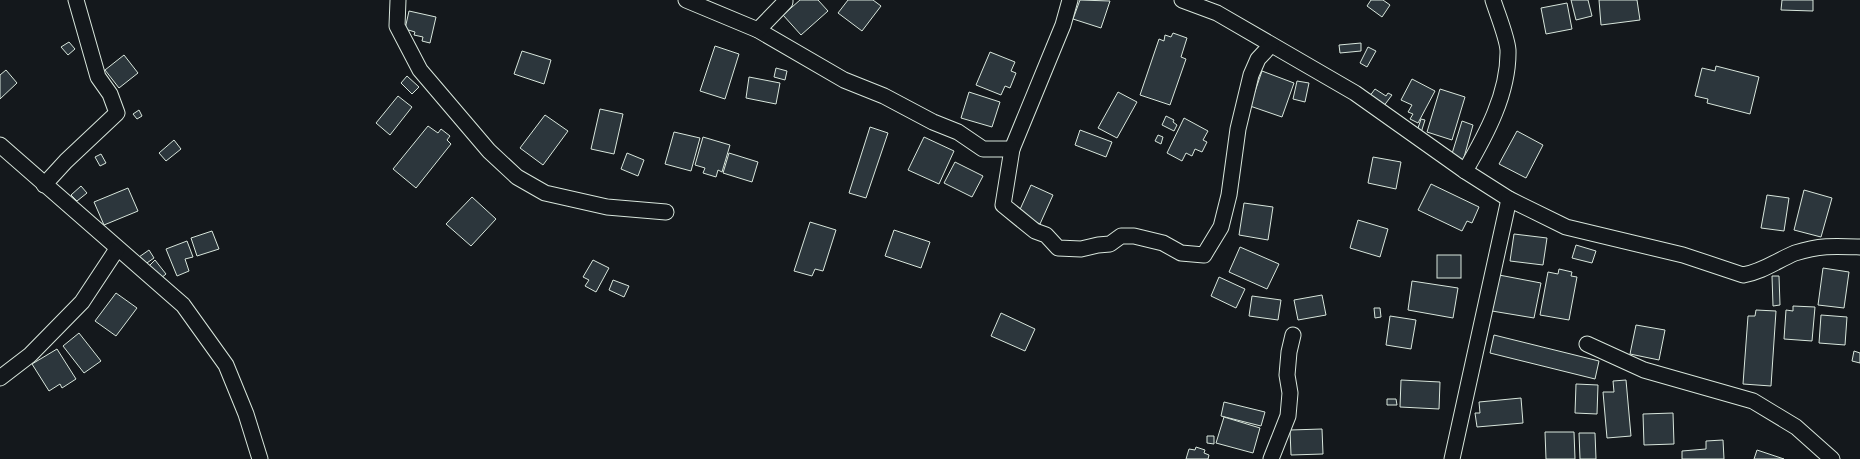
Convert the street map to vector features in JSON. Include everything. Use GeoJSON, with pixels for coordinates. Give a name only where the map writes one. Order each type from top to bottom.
{"type":"FeatureCollection","features":[{"type":"Feature","properties":{"kind":"street"},"geometry":{"type":"LineString","coordinates":[[44,185],[66,161],[117,113],[110,94],[98,77],[76,0]]}},
{"type":"Feature","properties":{"kind":"street"},"geometry":{"type":"LineString","coordinates":[[398,0],[396,26],[420,70],[490,151],[517,177],[545,193],[607,207],[666,212]]}},
{"type":"Feature","properties":{"kind":"street"},"geometry":{"type":"LineString","coordinates":[[686,0],[758,30],[844,80],[884,96],[933,122],[958,132],[983,149],[1012,149]]}},
{"type":"Feature","properties":{"kind":"street"},"geometry":{"type":"LineString","coordinates":[[758,30],[785,2],[785,0]]}},
{"type":"Feature","properties":{"kind":"street"},"geometry":{"type":"LineString","coordinates":[[1070,0],[1063,25],[1012,149],[1003,205],[1035,231],[1046,235],[1058,248],[1081,249],[1098,244],[1110,244],[1121,236],[1134,236],[1163,243],[1181,253],[1204,255],[1221,227],[1229,195],[1238,129],[1251,75],[1258,60],[1271,45]]}},
{"type":"Feature","properties":{"kind":"street"},"geometry":{"type":"LineString","coordinates":[[1182,0],[1217,7],[1271,45],[1355,93],[1465,171],[1509,199],[1566,226],[1683,255],[1743,275],[1752,274],[1795,254],[1826,245],[1860,247]]}},
{"type":"Feature","properties":{"kind":"street"},"geometry":{"type":"LineString","coordinates":[[1465,171],[1482,142],[1498,104],[1506,74],[1508,49],[1493,0]]}},
{"type":"Feature","properties":{"kind":"street"},"geometry":{"type":"LineString","coordinates":[[0,145],[117,249],[183,305],[226,365],[246,414],[260,459]]}},
{"type":"Feature","properties":{"kind":"street"},"geometry":{"type":"LineString","coordinates":[[1452,459],[1509,199]]}},
{"type":"Feature","properties":{"kind":"street"},"geometry":{"type":"LineString","coordinates":[[0,378],[30,356],[82,302],[117,249]]}},
{"type":"Feature","properties":{"kind":"street"},"geometry":{"type":"LineString","coordinates":[[1272,459],[1288,416],[1290,393],[1287,375],[1289,352],[1294,335]]}},
{"type":"Feature","properties":{"kind":"street"},"geometry":{"type":"LineString","coordinates":[[1587,344],[1644,370],[1753,401],[1796,427],[1832,459]]}},
{"type":"Feature","properties":{"kind":"building"},"geometry":{"type":"Polygon","coordinates":[[[800,0],[818,0],[828,11],[801,35],[783,15],[800,0]]]}},
{"type":"Feature","properties":{"kind":"building"},"geometry":{"type":"Polygon","coordinates":[[[848,0],[873,0],[881,6],[862,31],[838,13],[848,0]]]}},
{"type":"Feature","properties":{"kind":"building"},"geometry":{"type":"Polygon","coordinates":[[[1080,0],[1110,1],[1101,28],[1073,19],[1080,0]]]}},
{"type":"Feature","properties":{"kind":"building"},"geometry":{"type":"Polygon","coordinates":[[[1371,0],[1383,0],[1390,5],[1382,17],[1367,6],[1371,0]]]}},
{"type":"Feature","properties":{"kind":"building"},"geometry":{"type":"Polygon","coordinates":[[[1571,0],[1588,0],[1592,16],[1576,20],[1571,0]]]}},
{"type":"Feature","properties":{"kind":"building"},"geometry":{"type":"Polygon","coordinates":[[[1599,0],[1637,0],[1640,20],[1601,25],[1599,0]]]}},
{"type":"Feature","properties":{"kind":"building"},"geometry":{"type":"Polygon","coordinates":[[[1782,0],[1813,0],[1813,11],[1781,10],[1782,0]]]}},
{"type":"Feature","properties":{"kind":"building"},"geometry":{"type":"Polygon","coordinates":[[[1567,3],[1572,29],[1546,34],[1541,8],[1567,3]]]}},
{"type":"Feature","properties":{"kind":"building"},"geometry":{"type":"Polygon","coordinates":[[[409,11],[436,17],[430,43],[422,41],[423,37],[414,35],[415,32],[405,29],[409,11]]]}},
{"type":"Feature","properties":{"kind":"building"},"geometry":{"type":"Polygon","coordinates":[[[1173,33],[1187,38],[1181,57],[1186,59],[1170,105],[1140,95],[1159,39],[1164,41],[1165,35],[1171,37],[1173,33]]]}},
{"type":"Feature","properties":{"kind":"building"},"geometry":{"type":"Polygon","coordinates":[[[69,42],[75,49],[68,55],[61,47],[69,42]]]}},
{"type":"Feature","properties":{"kind":"building"},"geometry":{"type":"Polygon","coordinates":[[[1361,43],[1361,51],[1340,53],[1339,45],[1361,43]]]}},
{"type":"Feature","properties":{"kind":"building"},"geometry":{"type":"Polygon","coordinates":[[[715,46],[739,54],[725,99],[700,91],[715,46]]]}},
{"type":"Feature","properties":{"kind":"building"},"geometry":{"type":"Polygon","coordinates":[[[1368,47],[1376,51],[1367,67],[1360,63],[1368,47]]]}},
{"type":"Feature","properties":{"kind":"building"},"geometry":{"type":"Polygon","coordinates":[[[522,51],[551,60],[544,84],[514,74],[522,51]]]}},
{"type":"Feature","properties":{"kind":"building"},"geometry":{"type":"Polygon","coordinates":[[[990,52],[1015,62],[1011,71],[1016,73],[1010,88],[1005,86],[1001,95],[976,85],[990,52]]]}},
{"type":"Feature","properties":{"kind":"building"},"geometry":{"type":"Polygon","coordinates":[[[124,55],[138,73],[119,88],[105,70],[124,55]]]}},
{"type":"Feature","properties":{"kind":"building"},"geometry":{"type":"Polygon","coordinates":[[[1716,66],[1759,77],[1750,114],[1707,103],[1708,99],[1695,96],[1702,68],[1715,71],[1716,66]]]}},
{"type":"Feature","properties":{"kind":"building"},"geometry":{"type":"Polygon","coordinates":[[[776,68],[787,71],[785,80],[774,77],[776,68]]]}},
{"type":"Feature","properties":{"kind":"building"},"geometry":{"type":"Polygon","coordinates":[[[6,70],[17,83],[0,99],[0,75],[6,70]]]}},
{"type":"Feature","properties":{"kind":"building"},"geometry":{"type":"Polygon","coordinates":[[[1262,71],[1294,83],[1282,117],[1250,106],[1262,71]]]}},
{"type":"Feature","properties":{"kind":"building"},"geometry":{"type":"Polygon","coordinates":[[[407,76],[419,87],[412,94],[401,83],[407,76]]]}},
{"type":"Feature","properties":{"kind":"building"},"geometry":{"type":"Polygon","coordinates":[[[749,77],[780,83],[776,104],[746,98],[749,77]]]}},
{"type":"Feature","properties":{"kind":"building"},"geometry":{"type":"Polygon","coordinates":[[[1412,79],[1435,91],[1418,123],[1410,119],[1413,114],[1408,112],[1412,105],[1401,100],[1412,79]]]}},
{"type":"Feature","properties":{"kind":"building"},"geometry":{"type":"Polygon","coordinates":[[[1297,81],[1309,83],[1305,102],[1293,99],[1297,81]]]}},
{"type":"Feature","properties":{"kind":"building"},"geometry":{"type":"Polygon","coordinates":[[[1375,89],[1386,96],[1388,93],[1392,95],[1383,107],[1369,97],[1375,89]]]}},
{"type":"Feature","properties":{"kind":"building"},"geometry":{"type":"Polygon","coordinates":[[[1440,89],[1465,97],[1452,140],[1427,132],[1440,89]]]}},
{"type":"Feature","properties":{"kind":"building"},"geometry":{"type":"Polygon","coordinates":[[[969,92],[1000,102],[992,127],[961,118],[969,92]]]}},
{"type":"Feature","properties":{"kind":"building"},"geometry":{"type":"Polygon","coordinates":[[[1118,92],[1137,102],[1117,138],[1098,128],[1118,92]]]}},
{"type":"Feature","properties":{"kind":"building"},"geometry":{"type":"Polygon","coordinates":[[[398,96],[412,107],[390,135],[376,123],[398,96]]]}},
{"type":"Feature","properties":{"kind":"building"},"geometry":{"type":"Polygon","coordinates":[[[600,109],[623,114],[614,154],[591,149],[600,109]]]}},
{"type":"Feature","properties":{"kind":"building"},"geometry":{"type":"Polygon","coordinates":[[[139,110],[142,116],[137,119],[133,114],[139,110]]]}},
{"type":"Feature","properties":{"kind":"building"},"geometry":{"type":"Polygon","coordinates":[[[545,115],[568,131],[543,165],[520,148],[545,115]]]}},
{"type":"Feature","properties":{"kind":"building"},"geometry":{"type":"Polygon","coordinates":[[[1166,116],[1174,120],[1173,122],[1177,125],[1174,131],[1162,125],[1166,116]]]}},
{"type":"Feature","properties":{"kind":"building"},"geometry":{"type":"Polygon","coordinates":[[[1184,118],[1208,131],[1203,140],[1207,142],[1202,152],[1195,149],[1192,156],[1186,153],[1182,161],[1167,153],[1184,118]]]}},
{"type":"Feature","properties":{"kind":"building"},"geometry":{"type":"Polygon","coordinates":[[[1421,119],[1425,120],[1420,136],[1416,134],[1421,119]]]}},
{"type":"Feature","properties":{"kind":"building"},"geometry":{"type":"Polygon","coordinates":[[[1462,121],[1473,125],[1463,161],[1451,157],[1462,121]]]}},
{"type":"Feature","properties":{"kind":"building"},"geometry":{"type":"Polygon","coordinates":[[[428,126],[438,133],[441,129],[450,136],[447,140],[451,144],[416,188],[393,169],[428,126]]]}},
{"type":"Feature","properties":{"kind":"building"},"geometry":{"type":"Polygon","coordinates":[[[870,127],[888,133],[866,198],[849,193],[870,127]]]}},
{"type":"Feature","properties":{"kind":"building"},"geometry":{"type":"Polygon","coordinates":[[[1080,130],[1112,142],[1106,157],[1075,145],[1080,130]]]}},
{"type":"Feature","properties":{"kind":"building"},"geometry":{"type":"Polygon","coordinates":[[[1517,131],[1543,145],[1526,178],[1499,164],[1517,131]]]}},
{"type":"Feature","properties":{"kind":"building"},"geometry":{"type":"Polygon","coordinates":[[[674,132],[700,138],[691,171],[665,164],[674,132]]]}},
{"type":"Feature","properties":{"kind":"building"},"geometry":{"type":"Polygon","coordinates":[[[1158,135],[1163,137],[1161,144],[1155,141],[1158,135]]]}},
{"type":"Feature","properties":{"kind":"building"},"geometry":{"type":"Polygon","coordinates":[[[703,137],[730,145],[722,172],[718,170],[716,177],[703,173],[705,168],[695,165],[703,137]]]}},
{"type":"Feature","properties":{"kind":"building"},"geometry":{"type":"Polygon","coordinates":[[[924,137],[954,151],[939,184],[908,170],[924,137]]]}},
{"type":"Feature","properties":{"kind":"building"},"geometry":{"type":"Polygon","coordinates":[[[174,140],[181,149],[166,161],[159,153],[174,140]]]}},
{"type":"Feature","properties":{"kind":"building"},"geometry":{"type":"Polygon","coordinates":[[[627,153],[644,160],[638,176],[621,169],[627,153]]]}},
{"type":"Feature","properties":{"kind":"building"},"geometry":{"type":"Polygon","coordinates":[[[729,153],[758,162],[752,182],[723,173],[729,153]]]}},
{"type":"Feature","properties":{"kind":"building"},"geometry":{"type":"Polygon","coordinates":[[[101,154],[106,163],[100,166],[95,157],[101,154]]]}},
{"type":"Feature","properties":{"kind":"building"},"geometry":{"type":"Polygon","coordinates":[[[1373,157],[1401,162],[1396,189],[1368,183],[1373,157]]]}},
{"type":"Feature","properties":{"kind":"building"},"geometry":{"type":"Polygon","coordinates":[[[955,162],[983,176],[972,197],[944,183],[955,162]]]}},
{"type":"Feature","properties":{"kind":"building"},"geometry":{"type":"Polygon","coordinates":[[[1431,184],[1479,207],[1472,223],[1467,221],[1462,231],[1418,210],[1431,184]]]}},
{"type":"Feature","properties":{"kind":"building"},"geometry":{"type":"Polygon","coordinates":[[[1031,185],[1053,195],[1040,224],[1018,214],[1031,185]]]}},
{"type":"Feature","properties":{"kind":"building"},"geometry":{"type":"Polygon","coordinates":[[[81,186],[87,193],[77,201],[71,195],[81,186]]]}},
{"type":"Feature","properties":{"kind":"building"},"geometry":{"type":"Polygon","coordinates":[[[128,188],[138,211],[104,225],[94,202],[128,188]]]}},
{"type":"Feature","properties":{"kind":"building"},"geometry":{"type":"Polygon","coordinates":[[[1804,190],[1832,198],[1821,237],[1794,230],[1804,190]]]}},
{"type":"Feature","properties":{"kind":"building"},"geometry":{"type":"Polygon","coordinates":[[[1767,195],[1789,198],[1784,231],[1761,228],[1767,195]]]}},
{"type":"Feature","properties":{"kind":"building"},"geometry":{"type":"Polygon","coordinates":[[[472,197],[496,219],[471,246],[446,224],[472,197]]]}},
{"type":"Feature","properties":{"kind":"building"},"geometry":{"type":"Polygon","coordinates":[[[1244,203],[1273,207],[1268,240],[1239,235],[1244,203]]]}},
{"type":"Feature","properties":{"kind":"building"},"geometry":{"type":"Polygon","coordinates":[[[1358,220],[1388,229],[1380,257],[1350,248],[1358,220]]]}},
{"type":"Feature","properties":{"kind":"building"},"geometry":{"type":"Polygon","coordinates":[[[810,222],[836,230],[823,271],[815,269],[812,276],[794,271],[810,222]]]}},
{"type":"Feature","properties":{"kind":"building"},"geometry":{"type":"Polygon","coordinates":[[[894,230],[930,242],[921,268],[885,256],[894,230]]]}},
{"type":"Feature","properties":{"kind":"building"},"geometry":{"type":"Polygon","coordinates":[[[212,231],[219,249],[197,256],[191,238],[212,231]]]}},
{"type":"Feature","properties":{"kind":"building"},"geometry":{"type":"Polygon","coordinates":[[[1514,234],[1547,238],[1543,265],[1510,261],[1514,234]]]}},
{"type":"Feature","properties":{"kind":"building"},"geometry":{"type":"Polygon","coordinates":[[[187,241],[193,257],[185,259],[189,271],[177,276],[166,249],[187,241]]]}},
{"type":"Feature","properties":{"kind":"building"},"geometry":{"type":"Polygon","coordinates":[[[1576,245],[1596,251],[1592,263],[1572,258],[1576,245]]]}},
{"type":"Feature","properties":{"kind":"building"},"geometry":{"type":"Polygon","coordinates":[[[1240,247],[1279,264],[1267,289],[1229,272],[1240,247]]]}},
{"type":"Feature","properties":{"kind":"building"},"geometry":{"type":"Polygon","coordinates":[[[149,250],[154,258],[144,265],[139,257],[149,250]]]}},
{"type":"Feature","properties":{"kind":"building"},"geometry":{"type":"Polygon","coordinates":[[[1437,255],[1461,255],[1461,278],[1437,278],[1437,255]]]}},
{"type":"Feature","properties":{"kind":"building"},"geometry":{"type":"Polygon","coordinates":[[[155,260],[166,274],[160,279],[149,266],[155,260]]]}},
{"type":"Feature","properties":{"kind":"building"},"geometry":{"type":"Polygon","coordinates":[[[593,260],[609,268],[596,292],[585,286],[589,280],[583,277],[593,260]]]}},
{"type":"Feature","properties":{"kind":"building"},"geometry":{"type":"Polygon","coordinates":[[[1823,268],[1849,272],[1844,308],[1818,305],[1823,268]]]}},
{"type":"Feature","properties":{"kind":"building"},"geometry":{"type":"Polygon","coordinates":[[[1559,269],[1572,272],[1571,276],[1577,277],[1569,320],[1540,315],[1548,272],[1558,274],[1559,269]]]}},
{"type":"Feature","properties":{"kind":"building"},"geometry":{"type":"Polygon","coordinates":[[[1499,275],[1541,283],[1534,318],[1492,311],[1499,275]]]}},
{"type":"Feature","properties":{"kind":"building"},"geometry":{"type":"Polygon","coordinates":[[[1772,276],[1779,276],[1780,305],[1773,306],[1772,276]]]}},
{"type":"Feature","properties":{"kind":"building"},"geometry":{"type":"Polygon","coordinates":[[[1219,277],[1245,289],[1236,308],[1211,296],[1219,277]]]}},
{"type":"Feature","properties":{"kind":"building"},"geometry":{"type":"Polygon","coordinates":[[[613,280],[629,286],[624,297],[609,290],[613,280]]]}},
{"type":"Feature","properties":{"kind":"building"},"geometry":{"type":"Polygon","coordinates":[[[1412,281],[1458,288],[1453,318],[1408,310],[1412,281]]]}},
{"type":"Feature","properties":{"kind":"building"},"geometry":{"type":"Polygon","coordinates":[[[116,293],[137,308],[116,336],[95,321],[116,293]]]}},
{"type":"Feature","properties":{"kind":"building"},"geometry":{"type":"Polygon","coordinates":[[[1322,295],[1326,315],[1298,320],[1294,300],[1322,295]]]}},
{"type":"Feature","properties":{"kind":"building"},"geometry":{"type":"Polygon","coordinates":[[[1252,296],[1281,300],[1278,320],[1249,316],[1252,296]]]}},
{"type":"Feature","properties":{"kind":"building"},"geometry":{"type":"Polygon","coordinates":[[[1793,306],[1815,307],[1812,341],[1784,339],[1786,310],[1793,311],[1793,306]]]}},
{"type":"Feature","properties":{"kind":"building"},"geometry":{"type":"Polygon","coordinates":[[[1374,308],[1380,308],[1381,317],[1375,318],[1374,308]]]}},
{"type":"Feature","properties":{"kind":"building"},"geometry":{"type":"Polygon","coordinates":[[[1756,310],[1776,311],[1771,386],[1743,384],[1748,316],[1755,316],[1756,310]]]}},
{"type":"Feature","properties":{"kind":"building"},"geometry":{"type":"Polygon","coordinates":[[[1001,313],[1035,329],[1025,351],[991,336],[1001,313]]]}},
{"type":"Feature","properties":{"kind":"building"},"geometry":{"type":"Polygon","coordinates":[[[1821,315],[1847,317],[1845,345],[1819,343],[1821,315]]]}},
{"type":"Feature","properties":{"kind":"building"},"geometry":{"type":"Polygon","coordinates":[[[1390,316],[1416,320],[1411,349],[1386,345],[1390,316]]]}},
{"type":"Feature","properties":{"kind":"building"},"geometry":{"type":"Polygon","coordinates":[[[1636,325],[1665,330],[1659,360],[1630,354],[1636,325]]]}},
{"type":"Feature","properties":{"kind":"building"},"geometry":{"type":"Polygon","coordinates":[[[79,333],[101,361],[84,373],[63,346],[79,333]]]}},
{"type":"Feature","properties":{"kind":"building"},"geometry":{"type":"Polygon","coordinates":[[[1494,335],[1599,361],[1595,379],[1490,353],[1494,335]]]}},
{"type":"Feature","properties":{"kind":"building"},"geometry":{"type":"Polygon","coordinates":[[[57,349],[76,379],[62,388],[60,384],[49,391],[32,364],[57,349]]]}},
{"type":"Feature","properties":{"kind":"building"},"geometry":{"type":"Polygon","coordinates":[[[1854,351],[1860,353],[1860,363],[1852,361],[1854,351]]]}},
{"type":"Feature","properties":{"kind":"building"},"geometry":{"type":"Polygon","coordinates":[[[1401,380],[1440,382],[1439,409],[1400,407],[1401,380]]]}},
{"type":"Feature","properties":{"kind":"building"},"geometry":{"type":"Polygon","coordinates":[[[1626,380],[1631,436],[1607,438],[1603,392],[1614,392],[1613,381],[1626,380]]]}},
{"type":"Feature","properties":{"kind":"building"},"geometry":{"type":"Polygon","coordinates":[[[1576,384],[1598,385],[1597,414],[1575,413],[1576,384]]]}},
{"type":"Feature","properties":{"kind":"building"},"geometry":{"type":"Polygon","coordinates":[[[1521,398],[1523,423],[1477,427],[1475,413],[1480,413],[1479,402],[1521,398]]]}},
{"type":"Feature","properties":{"kind":"building"},"geometry":{"type":"Polygon","coordinates":[[[1387,399],[1396,399],[1397,405],[1387,405],[1387,399]]]}},
{"type":"Feature","properties":{"kind":"building"},"geometry":{"type":"Polygon","coordinates":[[[1224,402],[1265,412],[1261,426],[1221,416],[1224,402]]]}},
{"type":"Feature","properties":{"kind":"building"},"geometry":{"type":"Polygon","coordinates":[[[1673,413],[1674,444],[1644,445],[1643,414],[1673,413]]]}},
{"type":"Feature","properties":{"kind":"building"},"geometry":{"type":"Polygon","coordinates":[[[1224,417],[1260,428],[1253,453],[1216,443],[1224,417]]]}},
{"type":"Feature","properties":{"kind":"building"},"geometry":{"type":"Polygon","coordinates":[[[1322,429],[1323,454],[1291,455],[1290,430],[1322,429]]]}},
{"type":"Feature","properties":{"kind":"building"},"geometry":{"type":"Polygon","coordinates":[[[1545,432],[1574,432],[1575,459],[1546,459],[1545,432]]]}},
{"type":"Feature","properties":{"kind":"building"},"geometry":{"type":"Polygon","coordinates":[[[1579,433],[1595,433],[1596,459],[1580,459],[1579,433]]]}},
{"type":"Feature","properties":{"kind":"building"},"geometry":{"type":"Polygon","coordinates":[[[1207,436],[1214,436],[1214,444],[1207,443],[1207,436]]]}},
{"type":"Feature","properties":{"kind":"building"},"geometry":{"type":"Polygon","coordinates":[[[1723,440],[1724,459],[1682,459],[1682,451],[1706,449],[1706,441],[1723,440]]]}},
{"type":"Feature","properties":{"kind":"building"},"geometry":{"type":"Polygon","coordinates":[[[1196,447],[1205,450],[1204,453],[1209,455],[1208,459],[1186,459],[1189,449],[1195,450],[1196,447]]]}},
{"type":"Feature","properties":{"kind":"building"},"geometry":{"type":"Polygon","coordinates":[[[1757,450],[1784,459],[1754,459],[1757,450]]]}}]}
